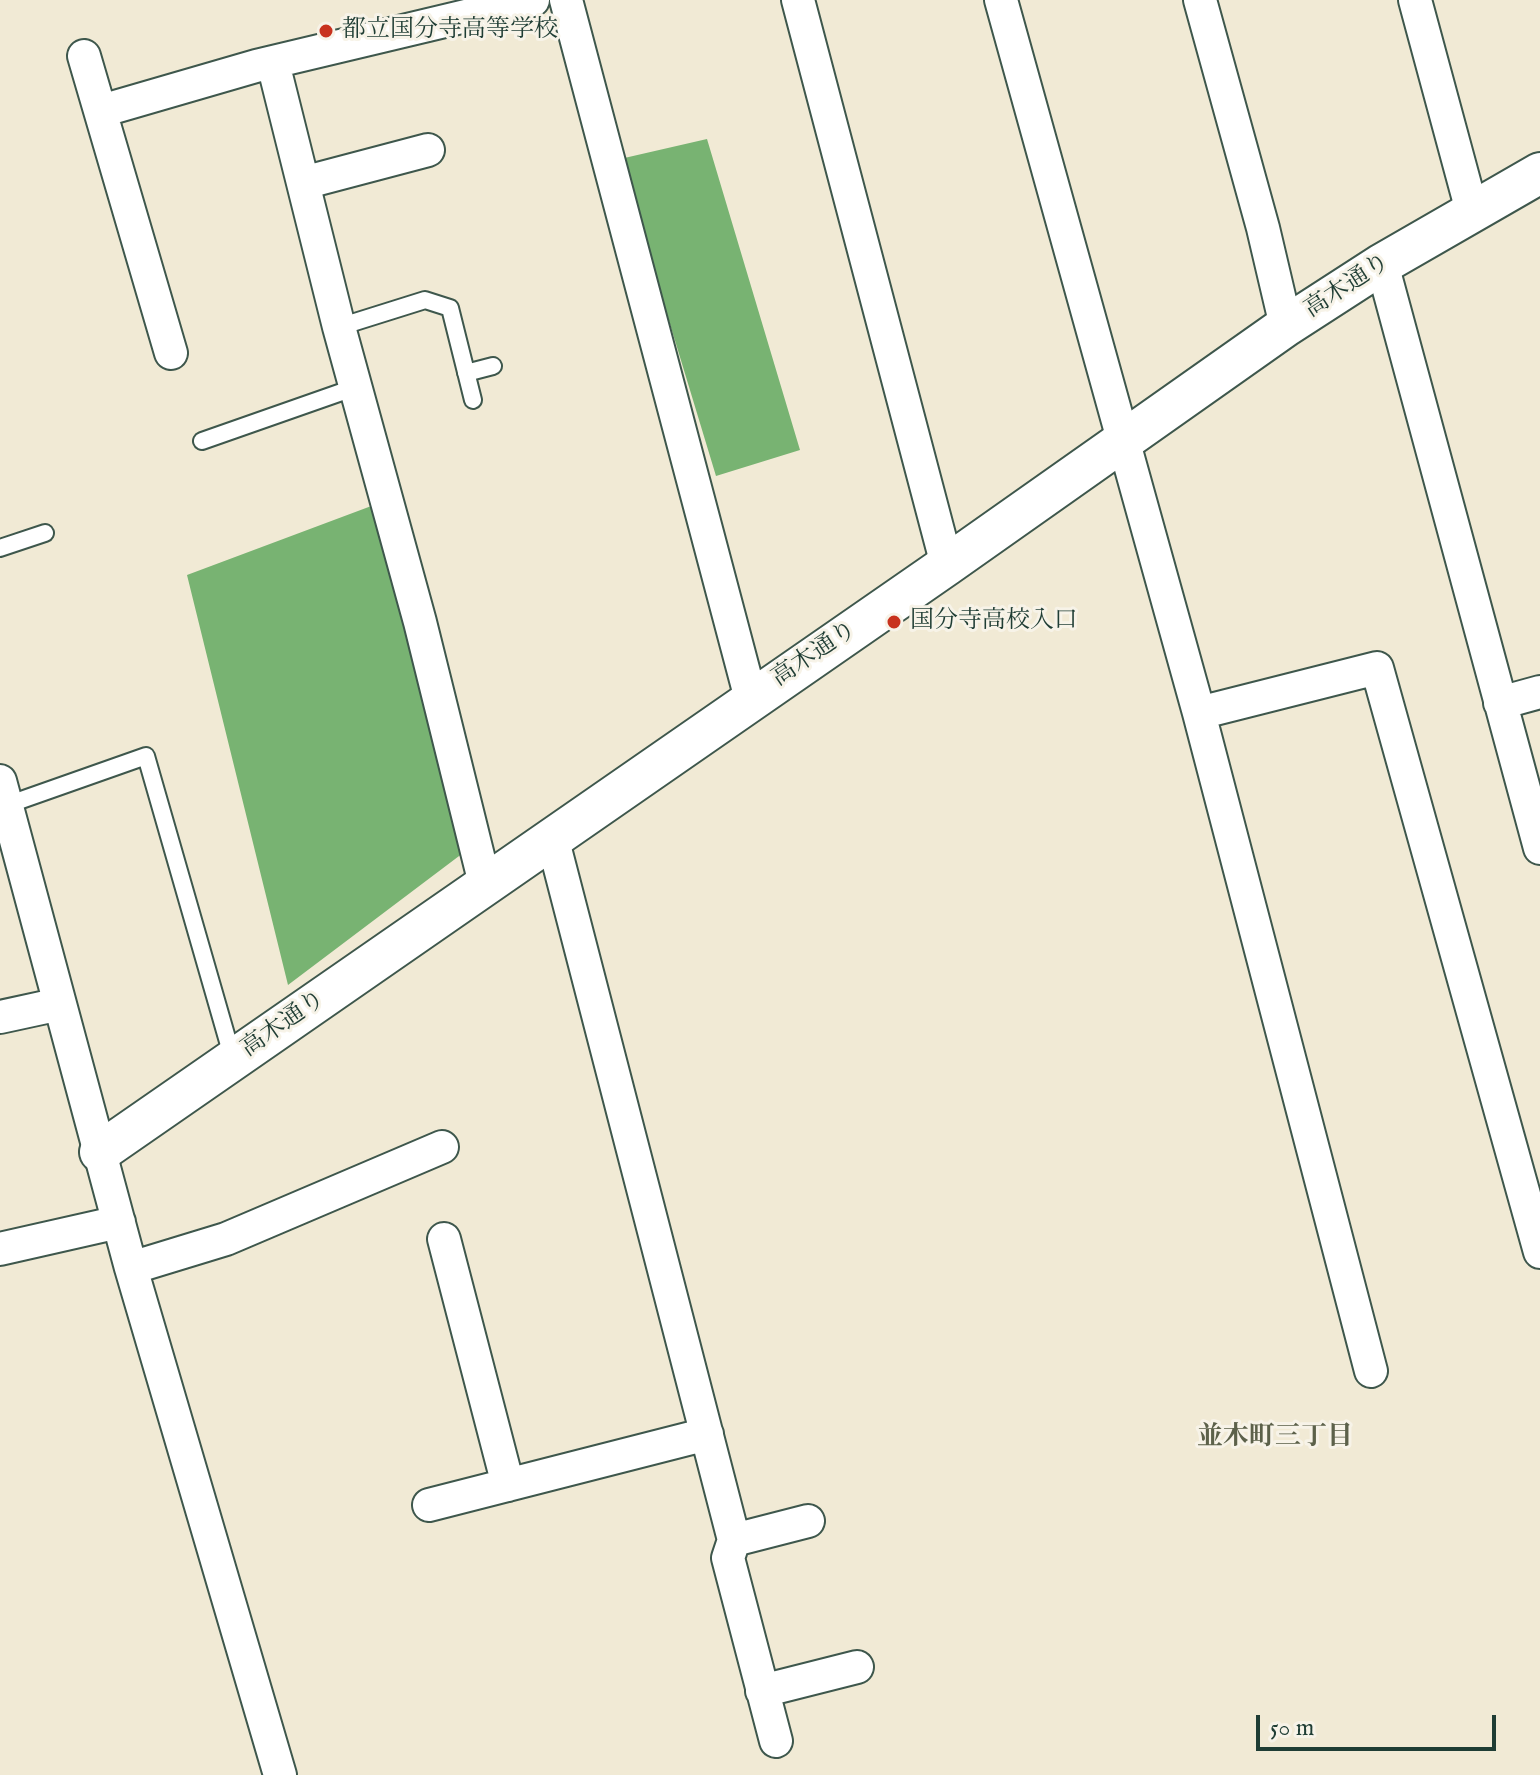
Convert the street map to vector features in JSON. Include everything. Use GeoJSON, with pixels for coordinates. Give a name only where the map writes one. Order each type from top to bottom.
{"type":"FeatureCollection","features":[{"type":"Feature","properties":{"kind":"street"},"geometry":{"type":"LineString","coordinates":[[101,111],[273,63],[533,0]]}},
{"type":"Feature","properties":{"kind":"street"},"geometry":{"type":"LineString","coordinates":[[566,0],[751,699]]}},
{"type":"Feature","properties":{"kind":"street"},"geometry":{"type":"LineString","coordinates":[[798,0],[947,565]]}},
{"type":"Feature","properties":{"kind":"street"},"geometry":{"type":"LineString","coordinates":[[1001,0],[1199,713],[1371,1371]]}},
{"type":"Feature","properties":{"kind":"street"},"geometry":{"type":"LineString","coordinates":[[1200,0],[1263,228],[1286,326]]}},
{"type":"Feature","properties":{"kind":"street"},"geometry":{"type":"LineString","coordinates":[[1415,0],[1472,211]]}},
{"type":"Feature","properties":{"kind":"street"},"geometry":{"type":"LineString","coordinates":[[84,56],[171,353]]}},
{"type":"Feature","properties":{"kind":"street"},"geometry":{"type":"LineString","coordinates":[[273,63],[339,327],[420,622],[485,884]]}},
{"type":"Feature","properties":{"kind":"street"},"geometry":{"type":"LineString","coordinates":[[303,183],[428,150]]}},
{"type":"Feature","properties":{"kind":"street","name":"高木通り"},"geometry":{"type":"LineString","coordinates":[[100,1152],[1286,326],[1382,264],[1540,173]]}},
{"type":"Feature","properties":{"kind":"street"},"geometry":{"type":"LineString","coordinates":[[1382,264],[1537,829]]}},
{"type":"Feature","properties":{"kind":"street"},"geometry":{"type":"LineString","coordinates":[[1199,713],[1377,668],[1540,1252]]}},
{"type":"Feature","properties":{"kind":"street"},"geometry":{"type":"LineString","coordinates":[[1500,703],[1540,692]]}},
{"type":"Feature","properties":{"kind":"street"},"geometry":{"type":"LineString","coordinates":[[3,793],[131,1268],[280,1775]]}},
{"type":"Feature","properties":{"kind":"street"},"geometry":{"type":"LineString","coordinates":[[552,837],[734,1540],[728,1558],[776,1741]]}},
{"type":"Feature","properties":{"kind":"street"},"geometry":{"type":"LineString","coordinates":[[0,1017],[60,1004]]}},
{"type":"Feature","properties":{"kind":"street"},"geometry":{"type":"LineString","coordinates":[[131,1268],[226,1239],[442,1147]]}},
{"type":"Feature","properties":{"kind":"street"},"geometry":{"type":"LineString","coordinates":[[0,1249],[119,1222]]}},
{"type":"Feature","properties":{"kind":"street"},"geometry":{"type":"LineString","coordinates":[[444,1239],[508,1485]]}},
{"type":"Feature","properties":{"kind":"street"},"geometry":{"type":"LineString","coordinates":[[429,1505],[707,1434]]}},
{"type":"Feature","properties":{"kind":"street"},"geometry":{"type":"LineString","coordinates":[[734,1540],[808,1521]]}},
{"type":"Feature","properties":{"kind":"street"},"geometry":{"type":"LineString","coordinates":[[762,1691],[857,1667]]}},
{"type":"Feature","properties":{"kind":"lane"},"geometry":{"type":"LineString","coordinates":[[339,327],[425,300],[450,308],[473,400]]}},
{"type":"Feature","properties":{"kind":"lane"},"geometry":{"type":"LineString","coordinates":[[466,373],[493,366]]}},
{"type":"Feature","properties":{"kind":"lane"},"geometry":{"type":"LineString","coordinates":[[202,441],[356,387]]}},
{"type":"Feature","properties":{"kind":"lane"},"geometry":{"type":"LineString","coordinates":[[0,548],[45,533]]}},
{"type":"Feature","properties":{"kind":"lane"},"geometry":{"type":"LineString","coordinates":[[3,793],[146,756],[233,1061]]}},
{"type":"Feature","properties":{"kind":"green space"},"geometry":{"type":"Polygon","coordinates":[[[707,139],[800,450],[716,476],[620,159],[707,139]]]}},
{"type":"Feature","properties":{"kind":"green space"},"geometry":{"type":"Polygon","coordinates":[[[374,505],[475,844],[288,985],[187,575],[374,505]]]}},
{"type":"Feature","properties":{"kind":"place","name":"都立国分寺高等学校"},"geometry":{"type":"Point","coordinates":[326,31]}},
{"type":"Feature","properties":{"kind":"place","name":"国分寺高校入口"},"geometry":{"type":"Point","coordinates":[894,622]}},
{"type":"Feature","properties":{"kind":"district","name":"並木町三丁目"},"geometry":{"type":"Point","coordinates":[1275,1439]}}]}
